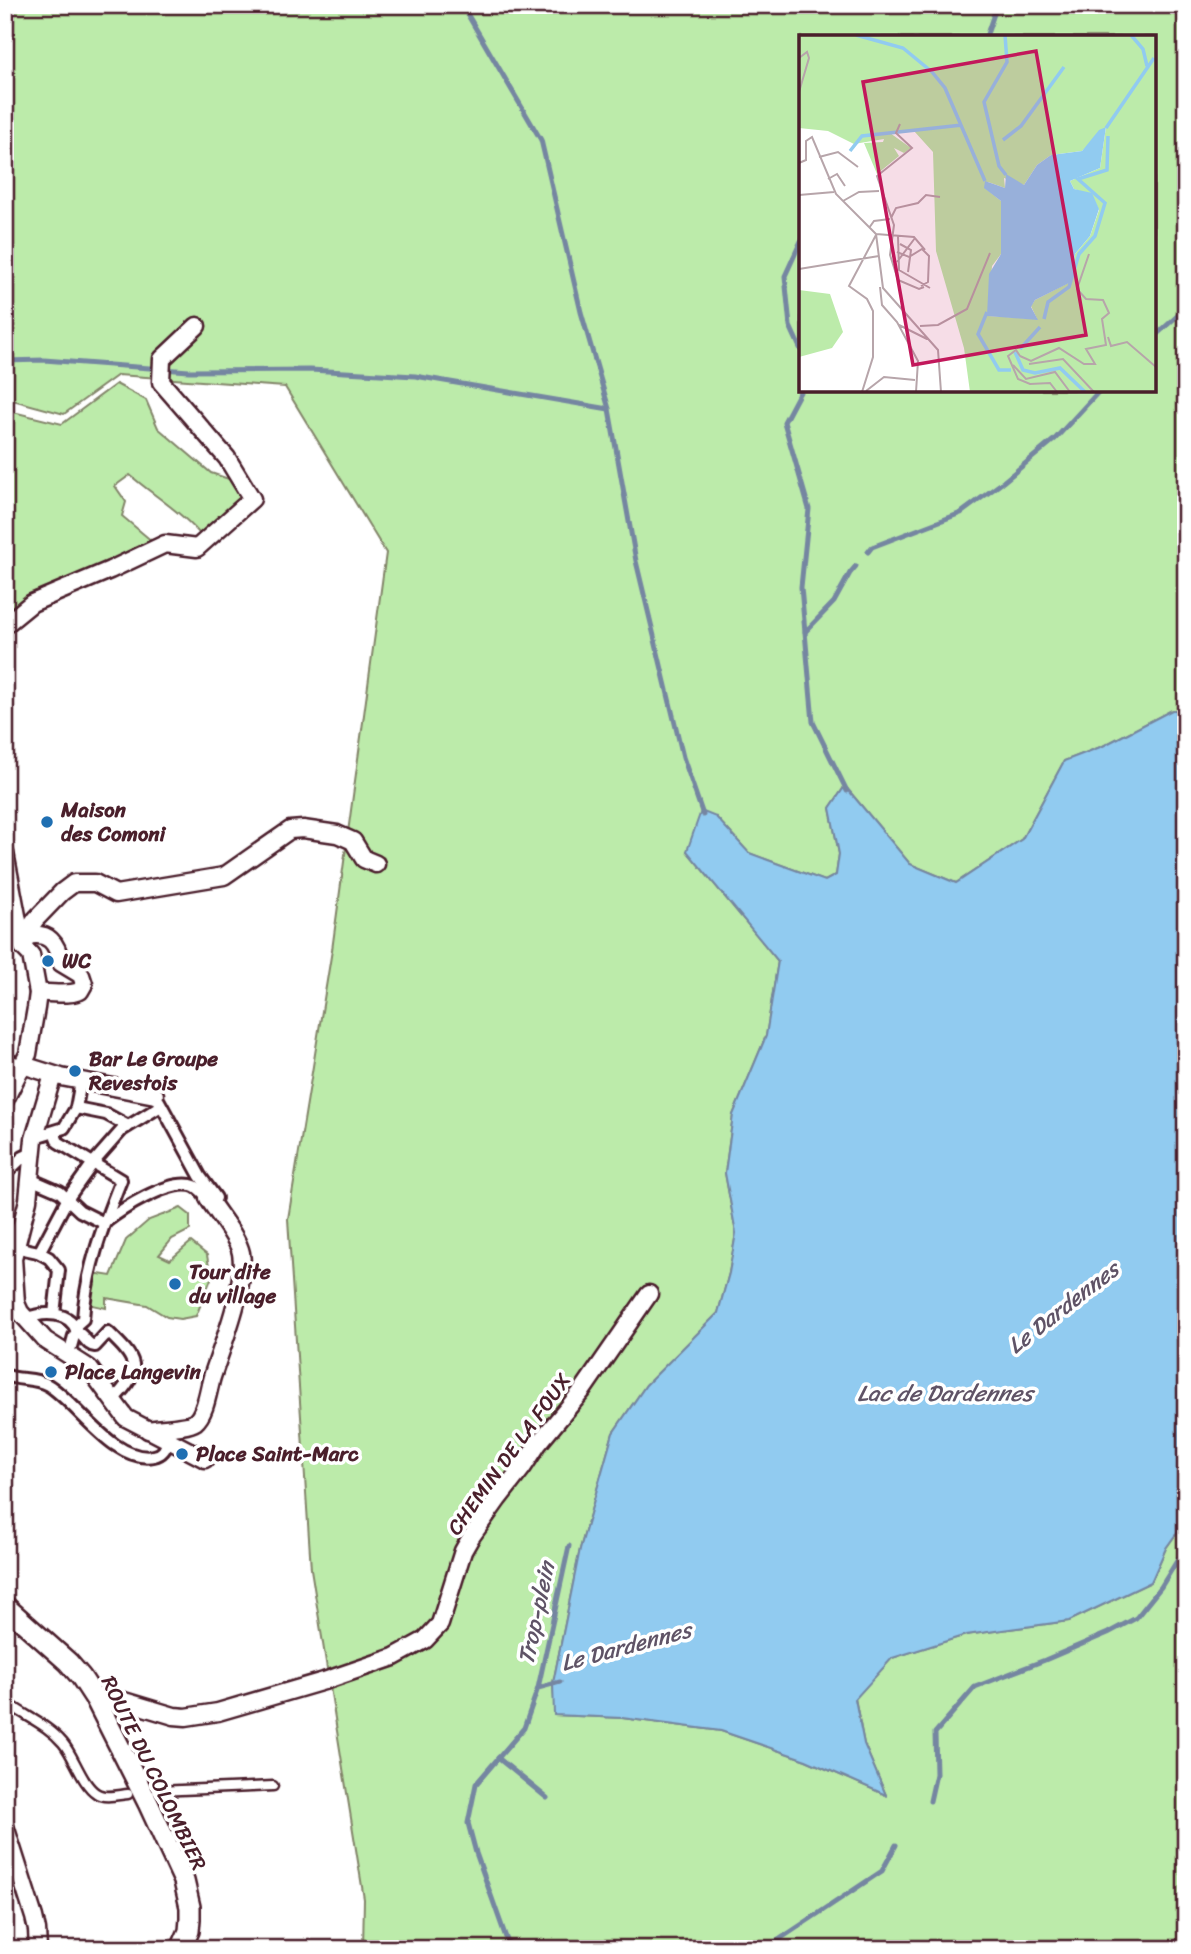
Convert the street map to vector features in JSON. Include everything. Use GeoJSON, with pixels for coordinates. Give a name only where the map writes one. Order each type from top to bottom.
{"type":"FeatureCollection","features":[{"type":"Feature","properties":{"kind":"street"},"geometry":{"type":"LineString","coordinates":[[5,625],[32,603],[166,544],[197,548],[252,499],[227,458],[161,380],[162,359],[197,326]]}},
{"type":"Feature","properties":{"kind":"street"},"geometry":{"type":"LineString","coordinates":[[20,944],[36,919],[74,883],[95,883],[116,894],[224,876],[289,830],[303,829],[337,834],[353,841],[364,859],[376,864]]}},
{"type":"Feature","properties":{"kind":"street"},"geometry":{"type":"LineString","coordinates":[[5,853],[20,944],[31,955],[38,993],[28,1054],[5,1100]]}},
{"type":"Feature","properties":{"kind":"street"},"geometry":{"type":"LineString","coordinates":[[20,944],[36,934],[51,940],[58,949],[61,962],[81,975],[84,984],[80,991],[72,994],[38,993]]}},
{"type":"Feature","properties":{"kind":"street"},"geometry":{"type":"LineString","coordinates":[[5,1059],[158,1101],[200,1176],[221,1206],[223,1222]]}},
{"type":"Feature","properties":{"kind":"street"},"geometry":{"type":"LineString","coordinates":[[53,1074],[34,1145],[27,1200],[15,1247],[10,1300],[45,1340],[89,1368],[126,1418],[205,1460]]}},
{"type":"Feature","properties":{"kind":"street"},"geometry":{"type":"LineString","coordinates":[[5,1174],[48,1132],[64,1128],[76,1108],[81,1081]]}},
{"type":"Feature","properties":{"kind":"street"},"geometry":{"type":"LineString","coordinates":[[38,1252],[68,1198],[93,1163],[122,1130],[158,1101]]}},
{"type":"Feature","properties":{"kind":"street"},"geometry":{"type":"LineString","coordinates":[[76,1108],[132,1123]]}},
{"type":"Feature","properties":{"kind":"street"},"geometry":{"type":"LineString","coordinates":[[56,1131],[58,1142],[121,1180],[104,1223],[83,1302],[83,1319],[76,1329],[69,1354]]}},
{"type":"Feature","properties":{"kind":"street"},"geometry":{"type":"LineString","coordinates":[[30,1179],[52,1188],[68,1198],[79,1211],[104,1223]]}},
{"type":"Feature","properties":{"kind":"street"},"geometry":{"type":"LineString","coordinates":[[104,1223],[141,1198],[185,1184],[195,1186],[208,1198],[240,1251],[241,1271],[228,1330],[199,1416],[193,1423],[148,1430]]}},
{"type":"Feature","properties":{"kind":"street"},"geometry":{"type":"LineString","coordinates":[[15,1247],[38,1252],[49,1258],[59,1270],[54,1314]]}},
{"type":"Feature","properties":{"kind":"street","name":"CHEMIN DE LA FOUX"},"geometry":{"type":"LineString","coordinates":[[96,1700],[124,1702],[174,1716],[218,1712],[394,1657],[425,1640],[440,1624],[460,1559],[471,1537],[538,1444],[582,1391],[649,1294]]}},
{"type":"Feature","properties":{"kind":"street"},"geometry":{"type":"LineString","coordinates":[[26,1319],[54,1314],[70,1321],[89,1345],[95,1346],[108,1332],[133,1361],[130,1380],[113,1400]]}},
{"type":"Feature","properties":{"kind":"street"},"geometry":{"type":"LineString","coordinates":[[5,1376],[29,1379],[49,1386],[120,1448],[136,1455],[148,1457],[161,1454],[166,1449],[167,1441]]}},
{"type":"Feature","properties":{"kind":"street","name":"ROUTE DU COLOMBIER"},"geometry":{"type":"LineString","coordinates":[[5,1606],[68,1662],[96,1700],[184,1881],[191,1919],[181,1949]]}},
{"type":"Feature","properties":{"kind":"street"},"geometry":{"type":"LineString","coordinates":[[5,1826],[34,1917],[38,1949]]}},
{"type":"Feature","properties":{"kind":"lane"},"geometry":{"type":"LineString","coordinates":[[5,1701],[41,1723],[61,1740],[97,1794],[128,1794]]}},
{"type":"Feature","properties":{"kind":"lane"},"geometry":{"type":"LineString","coordinates":[[157,1791],[273,1786]]}},
{"type":"Feature","properties":{"kind":"green space"},"geometry":{"type":"Polygon","coordinates":[[[5,5],[1186,5],[1186,710],[1172,710],[1103,746],[1064,761],[1022,839],[956,883],[910,864],[845,786],[830,808],[839,854],[836,875],[825,881],[749,853],[716,817],[687,851],[778,961],[766,1036],[733,1115],[725,1173],[736,1233],[718,1313],[646,1385],[613,1433],[580,1549],[553,1683],[555,1715],[622,1718],[721,1731],[806,1760],[886,1795],[864,1744],[855,1698],[892,1658],[966,1635],[1069,1621],[1151,1582],[1166,1548],[1186,1520],[1186,1949],[363,1949],[364,1899],[311,1569],[288,1219],[332,950],[386,553],[285,387],[118,375],[64,414],[5,398],[5,5]]]}},
{"type":"Feature","properties":{"kind":"green space"},"geometry":{"type":"Polygon","coordinates":[[[116,384],[146,400],[158,428],[211,473],[232,480],[243,498],[204,539],[178,513],[130,475],[115,486],[126,502],[122,516],[153,542],[5,618],[5,410],[62,424],[116,384]]]}},
{"type":"Feature","properties":{"kind":"green space"},"geometry":{"type":"Polygon","coordinates":[[[181,1208],[190,1215],[190,1230],[172,1239],[159,1255],[170,1260],[191,1242],[207,1255],[211,1279],[196,1316],[180,1319],[167,1317],[147,1305],[106,1298],[106,1308],[88,1304],[92,1273],[111,1276],[126,1240],[149,1220],[181,1208]]]}},
{"type":"Feature","properties":{"kind":"water","name":"Lac de Dardennes"},"geometry":{"type":"Polygon","coordinates":[[[1172,710],[1186,710],[1186,1520],[1166,1548],[1151,1582],[1069,1621],[966,1635],[892,1658],[855,1699],[864,1744],[886,1795],[806,1760],[721,1731],[622,1718],[554,1715],[553,1683],[580,1549],[613,1433],[646,1385],[718,1313],[736,1233],[725,1173],[733,1115],[766,1036],[778,961],[687,851],[701,811],[716,817],[749,853],[825,881],[836,875],[839,854],[830,808],[845,786],[910,864],[956,883],[1022,839],[1064,761],[1103,746],[1172,710]]]}},
{"type":"Feature","properties":{"kind":"waterway"},"geometry":{"type":"LineString","coordinates":[[462,5],[541,140],[581,312],[609,409],[636,561],[683,757],[703,815]]}},
{"type":"Feature","properties":{"kind":"waterway"},"geometry":{"type":"LineString","coordinates":[[987,35],[997,5]]}},
{"type":"Feature","properties":{"kind":"waterway"},"geometry":{"type":"LineString","coordinates":[[799,245],[785,276],[790,326],[799,346]]}},
{"type":"Feature","properties":{"kind":"waterway"},"geometry":{"type":"LineString","coordinates":[[1156,335],[1186,308]]}},
{"type":"Feature","properties":{"kind":"waterway"},"geometry":{"type":"LineString","coordinates":[[5,361],[44,360],[189,371],[310,370],[415,376],[609,409]]}},
{"type":"Feature","properties":{"kind":"waterway"},"geometry":{"type":"LineString","coordinates":[[800,392],[784,422],[809,509],[801,587],[813,722],[847,791]]}},
{"type":"Feature","properties":{"kind":"waterway"},"geometry":{"type":"LineString","coordinates":[[868,552],[872,547],[961,513],[1055,439],[1098,392]]}},
{"type":"Feature","properties":{"kind":"waterway"},"geometry":{"type":"LineString","coordinates":[[805,632],[834,602],[856,566]]}},
{"type":"Feature","properties":{"kind":"waterway","name":"Trop-plein"},"geometry":{"type":"LineString","coordinates":[[538,1688],[569,1546]]}},
{"type":"Feature","properties":{"kind":"waterway"},"geometry":{"type":"LineString","coordinates":[[930,1801],[936,1774],[935,1733],[975,1687],[1045,1660],[1136,1618],[1161,1587],[1186,1546]]}},
{"type":"Feature","properties":{"kind":"waterway","name":"Trop-plein"},"geometry":{"type":"LineString","coordinates":[[510,1949],[468,1823],[476,1784],[524,1728],[538,1688],[560,1682]]}},
{"type":"Feature","properties":{"kind":"waterway"},"geometry":{"type":"LineString","coordinates":[[498,1758],[547,1798]]}},
{"type":"Feature","properties":{"kind":"waterway"},"geometry":{"type":"LineString","coordinates":[[765,1949],[882,1871],[896,1845]]}},
{"type":"Feature","properties":{"kind":"place","name":"Maison des Comoni"},"geometry":{"type":"Point","coordinates":[47,822]}},
{"type":"Feature","properties":{"kind":"place","name":"WC"},"geometry":{"type":"Point","coordinates":[48,961]}},
{"type":"Feature","properties":{"kind":"place","name":"Bar Le Groupe Revestois"},"geometry":{"type":"Point","coordinates":[75,1071]}},
{"type":"Feature","properties":{"kind":"place","name":"Tour dite du village"},"geometry":{"type":"Point","coordinates":[175,1284]}},
{"type":"Feature","properties":{"kind":"place","name":"Place Langevin"},"geometry":{"type":"Point","coordinates":[51,1372]}},
{"type":"Feature","properties":{"kind":"place","name":"Place Saint-Marc"},"geometry":{"type":"Point","coordinates":[182,1454]}},
{"type":"Feature","properties":{"kind":"water label","name":"Le Dardennes"},"geometry":{"type":"Point","coordinates":[1063,1307]}},
{"type":"Feature","properties":{"kind":"water label","name":"Le Dardennes"},"geometry":{"type":"Point","coordinates":[626,1646]}}]}
